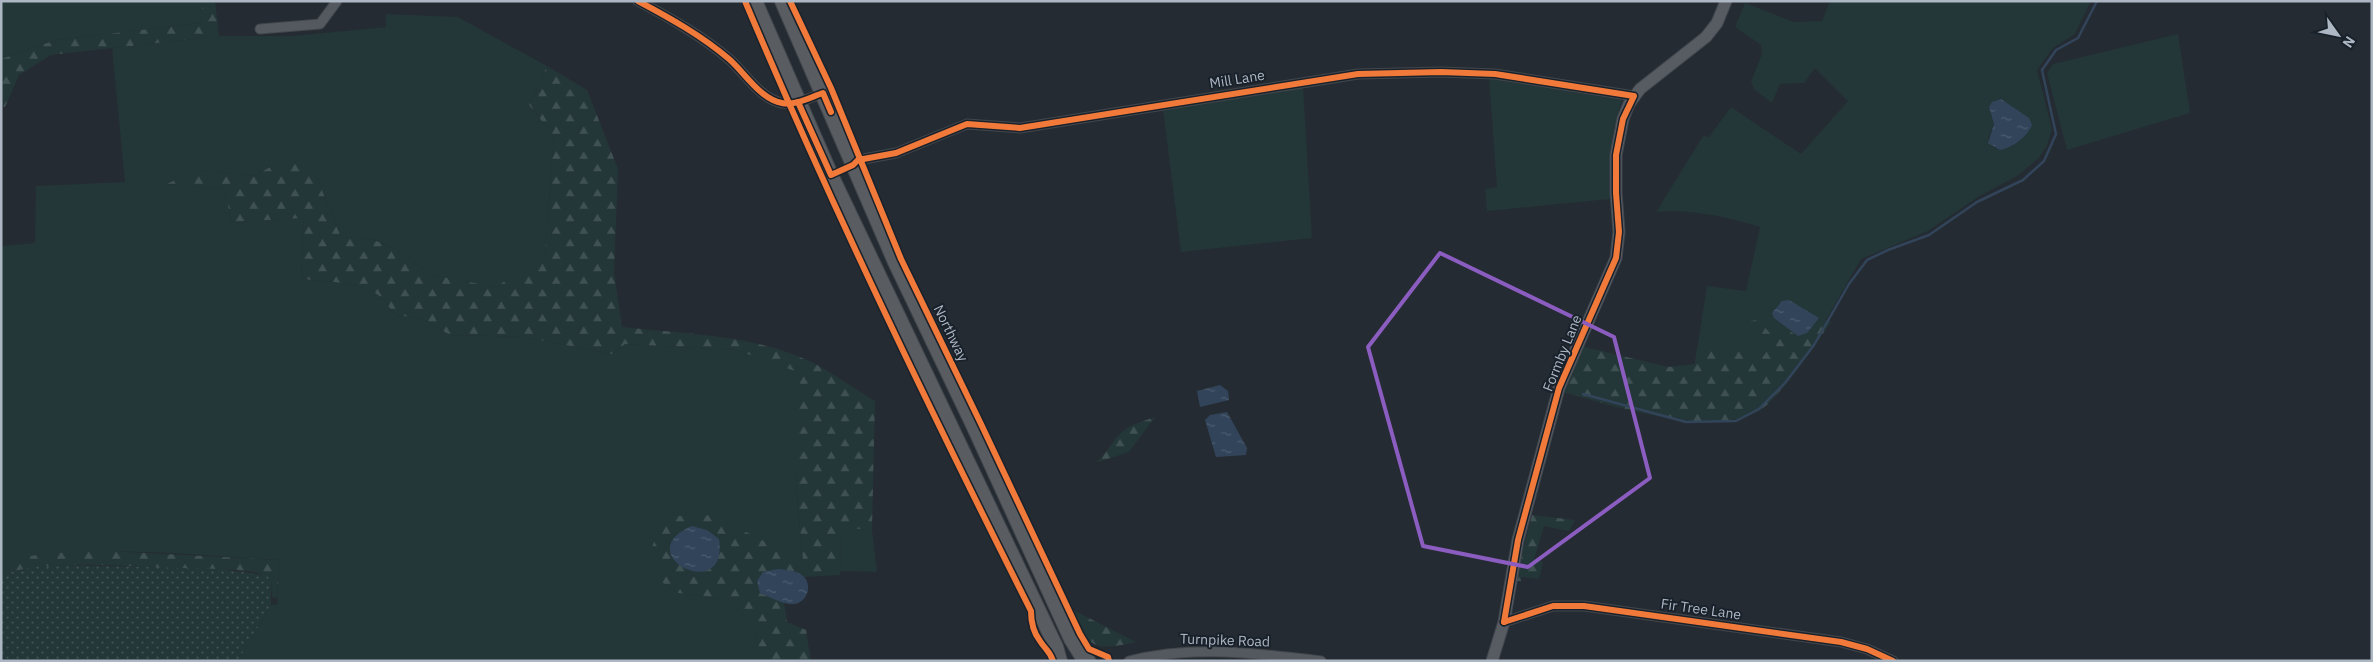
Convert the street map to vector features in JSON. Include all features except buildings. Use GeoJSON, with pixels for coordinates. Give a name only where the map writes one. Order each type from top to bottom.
{"type":"FeatureCollection","features":[{"type":"Feature","properties":{"kind":"highway"},"geometry":{"type":"LineString","coordinates":[[756,1],[831,175],[1056,647],[1060,661]]}},
{"type":"Feature","properties":{"kind":"highway","name":"Northway"},"geometry":{"type":"LineString","coordinates":[[782,1],[895,262],[973,425],[1071,639],[1084,660]]}},
{"type":"Feature","properties":{"kind":"highway"},"geometry":{"type":"LineString","coordinates":[[831,175],[853,165]]}},
{"type":"Feature","properties":{"kind":"main road","name":"Formby Lane"},"geometry":{"type":"LineString","coordinates":[[1492,661],[1504,622],[1518,540],[1559,388],[1616,258],[1620,232],[1616,193],[1616,155],[1623,120],[1634,96],[1706,37],[1719,19],[1726,1]]}},
{"type":"Feature","properties":{"kind":"street"},"geometry":{"type":"LineString","coordinates":[[260,29],[320,24],[337,1]]}},
{"type":"Feature","properties":{"kind":"street"},"geometry":{"type":"LineString","coordinates":[[638,1],[680,24],[723,55],[770,98],[783,104],[798,102],[823,93]]}},
{"type":"Feature","properties":{"kind":"street","name":"Mill Lane"},"geometry":{"type":"LineString","coordinates":[[853,165],[858,160],[896,153],[966,124],[1020,128],[1358,74],[1441,72],[1495,74],[1634,96]]}},
{"type":"Feature","properties":{"kind":"street","name":"Fir Tree Lane"},"geometry":{"type":"LineString","coordinates":[[1504,622],[1553,606],[1584,606],[1840,642],[1867,649],[1893,661]]}},
{"type":"Feature","properties":{"kind":"street","name":"Turnpike Road"},"geometry":{"type":"LineString","coordinates":[[1129,661],[1174,652],[1248,652],[1321,661]]}},
{"type":"Feature","properties":{"kind":"highlighted area"},"geometry":{"type":"Polygon","coordinates":[[[1440,253],[1614,337],[1650,478],[1528,567],[1423,546],[1368,347],[1440,253]]]}},
{"type":"Feature","properties":{"kind":"green space"},"geometry":{"type":"Polygon","coordinates":[[[1,1],[203,1],[200,23],[56,40],[1,59],[1,1]]]}},
{"type":"Feature","properties":{"kind":"green space"},"geometry":{"type":"Polygon","coordinates":[[[203,1],[215,1],[219,36],[51,55],[19,75],[5,107],[1,106],[1,59],[56,40],[200,23],[203,1]]]}},
{"type":"Feature","properties":{"kind":"green space"},"geometry":{"type":"Polygon","coordinates":[[[1830,1],[2091,1],[2075,34],[2053,48],[2037,70],[2052,129],[2047,146],[2038,159],[2017,176],[1978,197],[1928,231],[1861,259],[1826,320],[1788,370],[1687,413],[1707,286],[1746,291],[1760,227],[1708,215],[1669,211],[1656,212],[1703,136],[1709,137],[1731,107],[1801,154],[1848,101],[1815,68],[1804,83],[1780,84],[1772,103],[1755,90],[1751,82],[1762,54],[1761,45],[1735,27],[1745,3],[1794,22],[1822,21],[1830,1]],[[1996,100],[1989,107],[1994,124],[1988,139],[1992,146],[2000,150],[2012,146],[2031,128],[1996,100]]]}},
{"type":"Feature","properties":{"kind":"green space"},"geometry":{"type":"Polygon","coordinates":[[[386,14],[458,17],[547,66],[529,105],[554,136],[545,254],[496,287],[432,275],[398,250],[373,239],[341,237],[315,173],[295,153],[254,176],[196,170],[168,184],[225,189],[231,222],[304,218],[301,279],[345,283],[367,289],[383,299],[395,315],[422,319],[450,335],[524,337],[612,354],[625,344],[736,350],[804,374],[794,460],[803,562],[713,515],[696,516],[663,583],[678,593],[723,599],[738,610],[755,630],[762,661],[238,661],[271,605],[277,604],[280,560],[175,553],[104,552],[68,553],[34,557],[1,564],[1,246],[35,243],[36,186],[125,182],[112,48],[219,36],[293,36],[386,27],[386,14]]]}},
{"type":"Feature","properties":{"kind":"green space"},"geometry":{"type":"Polygon","coordinates":[[[2178,34],[2190,113],[2067,150],[2047,73],[2053,64],[2178,34]]]}},
{"type":"Feature","properties":{"kind":"green space"},"geometry":{"type":"Polygon","coordinates":[[[547,66],[587,90],[618,169],[614,273],[622,327],[717,336],[764,345],[809,361],[875,401],[872,529],[841,529],[840,575],[804,577],[793,571],[760,593],[784,602],[787,622],[806,630],[811,661],[762,661],[755,630],[738,610],[723,599],[678,593],[663,583],[652,547],[659,530],[676,516],[713,515],[803,561],[794,460],[800,381],[803,374],[736,350],[625,344],[612,354],[524,337],[450,335],[422,319],[395,315],[383,299],[376,293],[366,289],[344,283],[301,279],[304,218],[231,222],[225,189],[167,184],[195,170],[254,176],[295,153],[315,173],[341,237],[372,239],[398,250],[432,275],[496,287],[545,254],[554,136],[529,105],[547,66]]]}},
{"type":"Feature","properties":{"kind":"green space"},"geometry":{"type":"Polygon","coordinates":[[[1489,78],[1622,100],[1615,125],[1612,149],[1610,199],[1487,211],[1485,189],[1497,187],[1489,78]]]}},
{"type":"Feature","properties":{"kind":"green space"},"geometry":{"type":"Polygon","coordinates":[[[1303,86],[1312,238],[1181,252],[1163,109],[1303,86]]]}},
{"type":"Feature","properties":{"kind":"green space"},"geometry":{"type":"Polygon","coordinates":[[[1819,318],[1831,322],[1785,385],[1768,404],[1749,416],[1724,421],[1666,418],[1558,391],[1581,346],[1668,367],[1695,364],[1697,349],[1738,346],[1755,362],[1766,353],[1755,339],[1749,325],[1751,321],[1758,320],[1777,341],[1791,332],[1798,336],[1807,333],[1819,318]]]}},
{"type":"Feature","properties":{"kind":"green space"},"geometry":{"type":"Polygon","coordinates":[[[1155,417],[1129,452],[1095,463],[1126,429],[1155,417]]]}},
{"type":"Feature","properties":{"kind":"green space"},"geometry":{"type":"Polygon","coordinates":[[[1532,515],[1575,520],[1569,531],[1544,526],[1534,559],[1543,562],[1539,579],[1521,577],[1521,581],[1515,581],[1532,515]]]}},
{"type":"Feature","properties":{"kind":"green space"},"geometry":{"type":"Polygon","coordinates":[[[841,529],[872,529],[877,572],[840,571],[841,529]]]}},
{"type":"Feature","properties":{"kind":"green space"},"geometry":{"type":"Polygon","coordinates":[[[89,550],[280,560],[277,598],[272,597],[271,580],[264,575],[234,570],[73,565],[25,569],[1,574],[1,564],[29,556],[89,550]]]}},
{"type":"Feature","properties":{"kind":"green space"},"geometry":{"type":"Polygon","coordinates":[[[67,565],[221,569],[266,575],[271,580],[271,605],[238,661],[1,661],[1,574],[33,567],[67,565]]]}},
{"type":"Feature","properties":{"kind":"green space"},"geometry":{"type":"Polygon","coordinates":[[[1073,610],[1136,642],[1111,646],[1095,644],[1084,633],[1073,610]]]}},
{"type":"Feature","properties":{"kind":"water"},"geometry":{"type":"Polygon","coordinates":[[[2001,99],[2029,118],[2032,125],[2027,134],[2019,141],[2000,150],[1988,143],[1994,124],[1989,107],[1992,102],[2001,99]]]}},
{"type":"Feature","properties":{"kind":"water"},"geometry":{"type":"Polygon","coordinates":[[[1789,300],[1819,318],[1807,333],[1798,336],[1774,318],[1772,313],[1782,301],[1789,300]]]}},
{"type":"Feature","properties":{"kind":"water"},"geometry":{"type":"Polygon","coordinates":[[[1220,385],[1228,391],[1229,400],[1200,407],[1197,391],[1220,385]]]}},
{"type":"Feature","properties":{"kind":"water"},"geometry":{"type":"Polygon","coordinates":[[[1227,412],[1247,448],[1246,455],[1216,457],[1205,420],[1210,415],[1227,412]]]}},
{"type":"Feature","properties":{"kind":"water"},"geometry":{"type":"Polygon","coordinates":[[[692,526],[707,530],[719,539],[718,559],[710,569],[697,572],[684,568],[674,560],[670,549],[675,537],[692,526]]]}},
{"type":"Feature","properties":{"kind":"water"},"geometry":{"type":"Polygon","coordinates":[[[778,569],[795,572],[807,581],[807,594],[802,601],[794,604],[785,603],[760,593],[757,581],[763,572],[778,569]]]}},
{"type":"Feature","properties":{"kind":"waterway"},"geometry":{"type":"LineString","coordinates":[[1583,394],[1686,422],[1736,421],[1759,409],[1785,383],[1814,345],[1849,284],[1867,260],[1929,235],[1977,202],[2023,180],[2044,161],[2056,134],[2042,70],[2056,50],[2078,38],[2097,1]]}},
{"type":"Feature","properties":{"kind":"cycle path"},"geometry":{"type":"LineString","coordinates":[[638,1],[685,28],[719,51],[753,85],[774,101],[787,104],[823,93],[831,112]]}},
{"type":"Feature","properties":{"kind":"cycle path"},"geometry":{"type":"LineString","coordinates":[[745,1],[847,232],[919,384],[1031,611],[1032,623],[1036,634],[1053,661]]}},
{"type":"Feature","properties":{"kind":"cycle path"},"geometry":{"type":"LineString","coordinates":[[790,1],[831,88],[901,259],[1080,634],[1089,649],[1108,657],[1109,661]]}},
{"type":"Feature","properties":{"kind":"cycle path"},"geometry":{"type":"LineString","coordinates":[[798,102],[831,175],[853,165],[858,160],[896,153],[967,124],[1020,128],[1358,74],[1441,72],[1495,74],[1634,96],[1623,119],[1616,155],[1619,232],[1616,258],[1559,388],[1518,540],[1504,622]]}},
{"type":"Feature","properties":{"kind":"cycle path"},"geometry":{"type":"LineString","coordinates":[[1504,622],[1553,606],[1584,606],[1841,642],[1867,649],[1893,661]]}}]}
